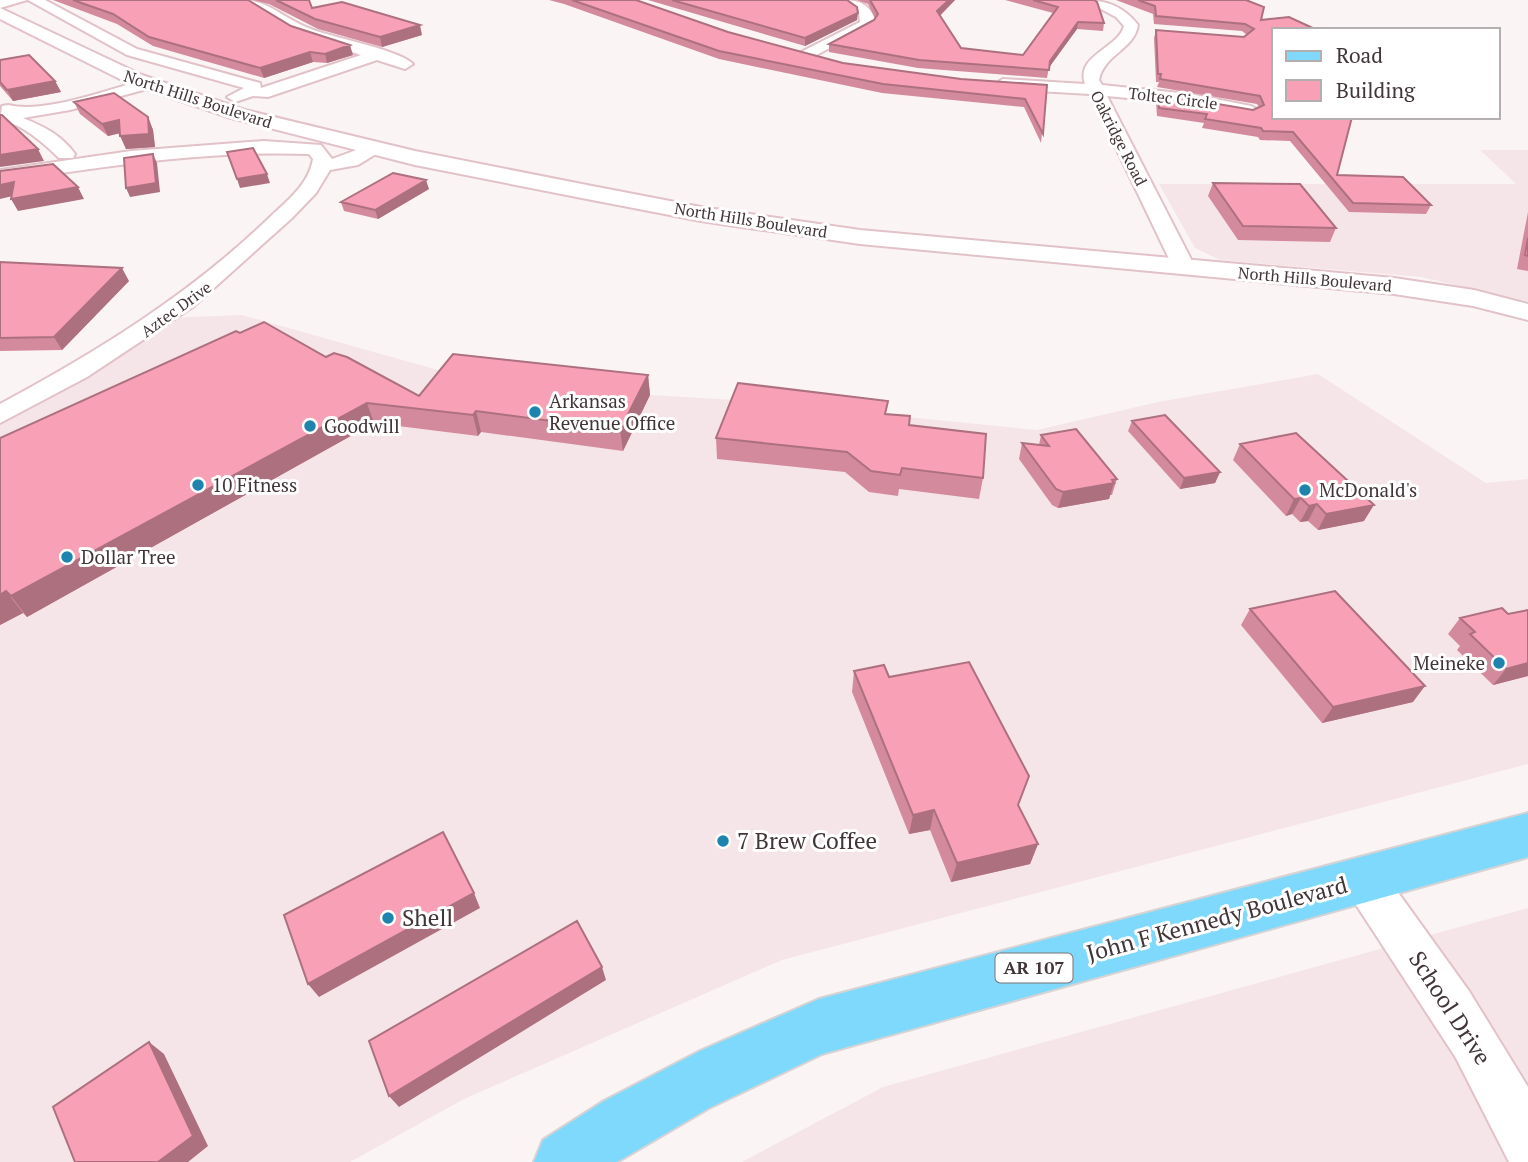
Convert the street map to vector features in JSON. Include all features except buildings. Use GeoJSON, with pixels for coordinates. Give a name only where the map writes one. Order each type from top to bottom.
{"type":"FeatureCollection","features":[{"type":"Feature","properties":{"kind":"main road","name":"John F Kennedy Boulevard"},"geometry":{"type":"LineString","coordinates":[[565,1162],[605,1132],[716,1070],[819,1027],[1528,835]]}},
{"type":"Feature","properties":{"kind":"street"},"geometry":{"type":"LineString","coordinates":[[1,2],[20,0]]}},
{"type":"Feature","properties":{"kind":"street"},"geometry":{"type":"LineString","coordinates":[[36,0],[132,52],[254,86],[257,92]]}},
{"type":"Feature","properties":{"kind":"street"},"geometry":{"type":"LineString","coordinates":[[249,0],[300,30],[405,64]]}},
{"type":"Feature","properties":{"kind":"street"},"geometry":{"type":"LineString","coordinates":[[806,55],[865,25],[868,20],[865,11],[846,0]]}},
{"type":"Feature","properties":{"kind":"street","name":"Oakridge Road"},"geometry":{"type":"LineString","coordinates":[[1091,0],[1121,14],[1138,30],[1098,56],[1092,68],[1093,89],[1184,267]]}},
{"type":"Feature","properties":{"kind":"street","name":"North Hills Boulevard"},"geometry":{"type":"LineString","coordinates":[[0,13],[83,57],[148,84],[215,107],[375,149],[606,196],[785,227],[941,246],[1423,289],[1528,312]]}},
{"type":"Feature","properties":{"kind":"street"},"geometry":{"type":"LineString","coordinates":[[790,51],[836,62]]}},
{"type":"Feature","properties":{"kind":"street"},"geometry":{"type":"LineString","coordinates":[[215,107],[379,54]]}},
{"type":"Feature","properties":{"kind":"street","name":"Toltec Circle"},"geometry":{"type":"LineString","coordinates":[[984,83],[1093,89],[1196,99],[1251,111]]}},
{"type":"Feature","properties":{"kind":"street"},"geometry":{"type":"LineString","coordinates":[[4,113],[70,105],[148,84]]}},
{"type":"Feature","properties":{"kind":"street"},"geometry":{"type":"LineString","coordinates":[[4,113],[15,121],[46,134],[66,155]]}},
{"type":"Feature","properties":{"kind":"street"},"geometry":{"type":"LineString","coordinates":[[0,176],[131,157],[264,147],[314,149],[322,154],[323,166],[351,161],[375,149]]}},
{"type":"Feature","properties":{"kind":"street","name":"Aztec Drive"},"geometry":{"type":"LineString","coordinates":[[0,415],[106,357],[209,286],[245,256],[306,192],[323,166]]}},
{"type":"Feature","properties":{"kind":"street","name":"School Drive"},"geometry":{"type":"LineString","coordinates":[[1364,880],[1466,1029],[1495,1076],[1528,1143]]}},
{"type":"Feature","properties":{"kind":"shaded area"},"geometry":{"type":"Polygon","coordinates":[[[1480,150],[1528,150],[1528,302],[1421,277],[1220,260],[1195,248],[1159,184],[1516,184],[1480,150]]]}},
{"type":"Feature","properties":{"kind":"shaded area"},"geometry":{"type":"Polygon","coordinates":[[[242,315],[445,372],[650,395],[735,400],[1037,430],[1158,402],[1318,374],[1486,483],[1528,479],[1528,764],[782,960],[464,1099],[350,1162],[0,1162],[0,415],[166,318],[242,315]]]}},
{"type":"Feature","properties":{"kind":"shaded area"},"geometry":{"type":"Polygon","coordinates":[[[1528,908],[1528,1162],[742,1162],[883,1087],[1528,908]]]}},
{"type":"Feature","properties":{"kind":"place","name":"Arkansas Revenue Office"},"geometry":{"type":"Point","coordinates":[535,412]}},
{"type":"Feature","properties":{"kind":"place","name":"Goodwill"},"geometry":{"type":"Point","coordinates":[310,426]}},
{"type":"Feature","properties":{"kind":"place","name":"10 Fitness"},"geometry":{"type":"Point","coordinates":[198,485]}},
{"type":"Feature","properties":{"kind":"place","name":"McDonald's"},"geometry":{"type":"Point","coordinates":[1305,490]}},
{"type":"Feature","properties":{"kind":"place","name":"Dollar Tree"},"geometry":{"type":"Point","coordinates":[67,557]}},
{"type":"Feature","properties":{"kind":"place","name":"Meineke"},"geometry":{"type":"Point","coordinates":[1499,663]}},
{"type":"Feature","properties":{"kind":"place","name":"7 Brew Coffee"},"geometry":{"type":"Point","coordinates":[723,841]}},
{"type":"Feature","properties":{"kind":"place","name":"Shell"},"geometry":{"type":"Point","coordinates":[388,918]}}]}
